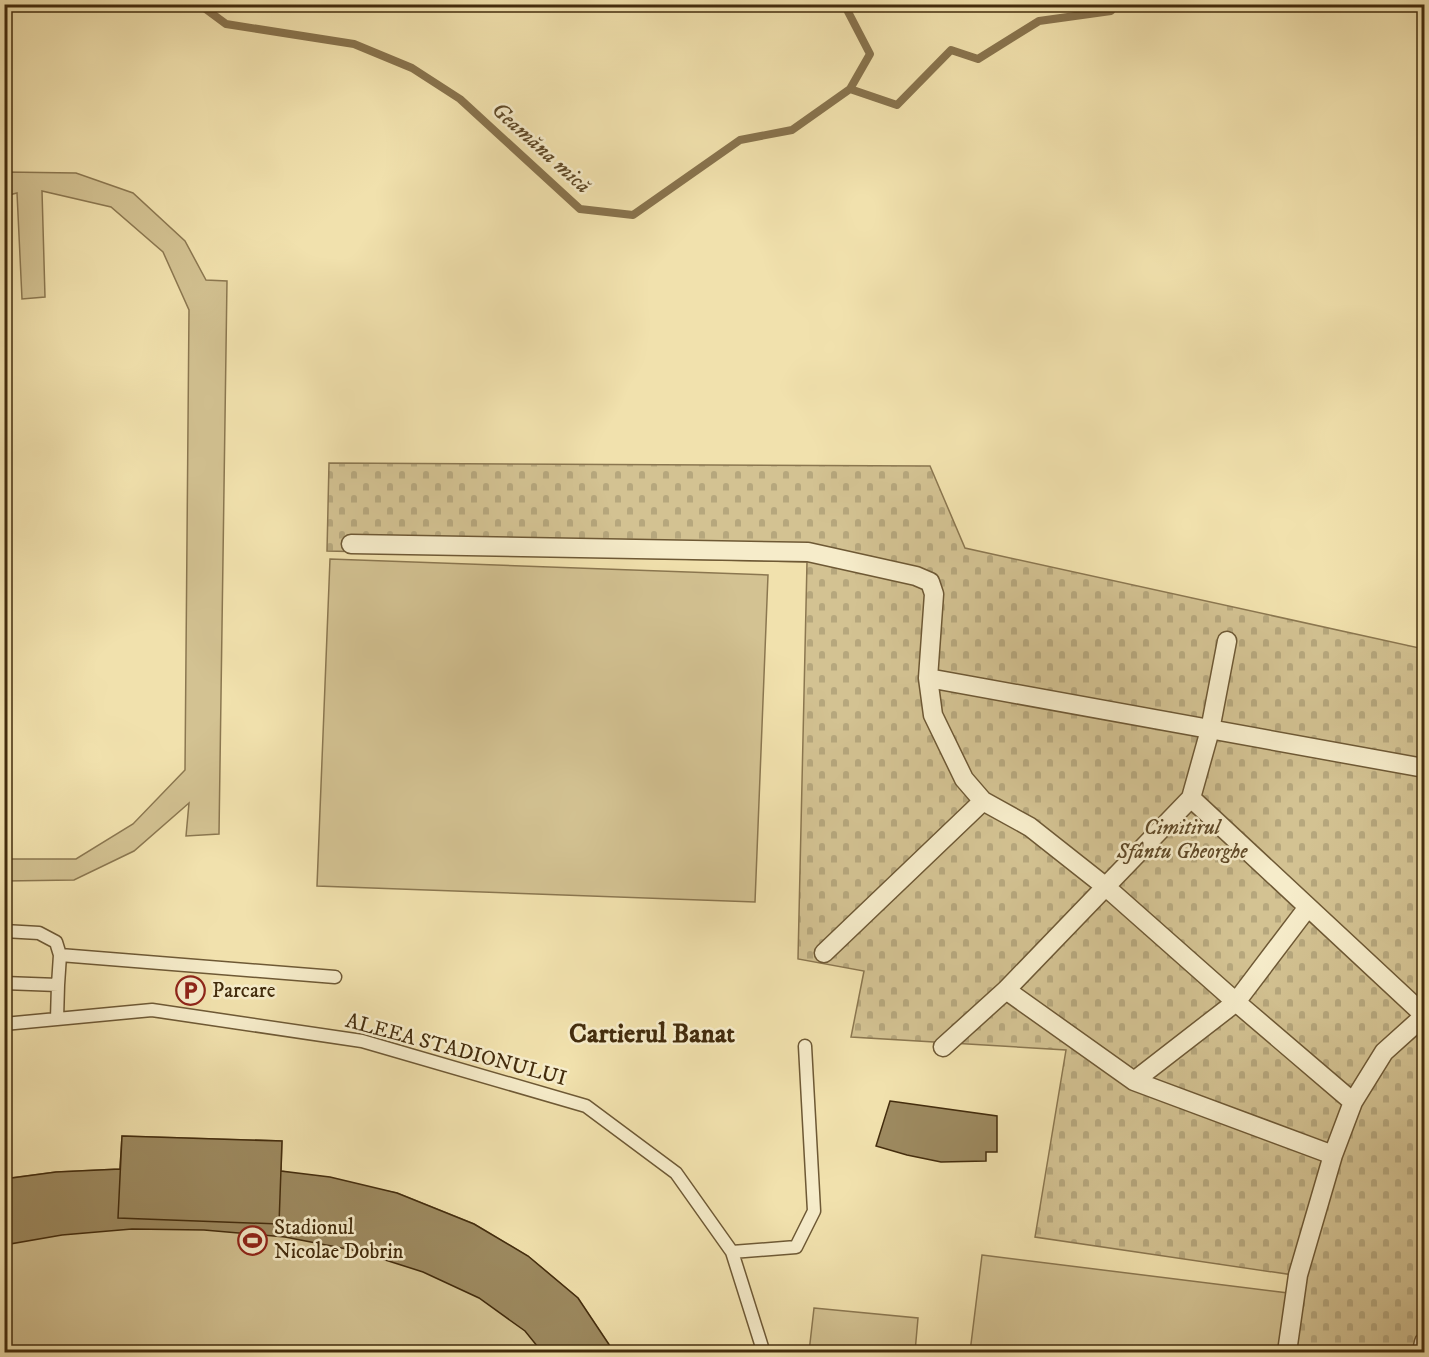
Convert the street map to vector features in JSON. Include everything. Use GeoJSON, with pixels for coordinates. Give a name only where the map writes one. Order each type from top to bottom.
{"type":"FeatureCollection","features":[{"type":"Feature","properties":{"kind":"street"},"geometry":{"type":"LineString","coordinates":[[351,544],[808,552],[916,576],[930,582],[934,594],[928,678],[933,715],[964,779],[983,801],[1030,827],[1106,887],[1353,1102]]}},
{"type":"Feature","properties":{"kind":"street"},"geometry":{"type":"LineString","coordinates":[[943,1047],[1006,990],[1191,798],[1210,730],[1227,641]]}},
{"type":"Feature","properties":{"kind":"street"},"geometry":{"type":"LineString","coordinates":[[928,678],[1425,768]]}},
{"type":"Feature","properties":{"kind":"street"},"geometry":{"type":"LineString","coordinates":[[1191,798],[1425,1016],[1384,1052],[1353,1102],[1333,1155],[1298,1275],[1287,1353]]}},
{"type":"Feature","properties":{"kind":"street"},"geometry":{"type":"LineString","coordinates":[[824,953],[983,801]]}},
{"type":"Feature","properties":{"kind":"street"},"geometry":{"type":"LineString","coordinates":[[1134,1081],[1236,1002],[1308,908]]}},
{"type":"Feature","properties":{"kind":"street"},"geometry":{"type":"LineString","coordinates":[[1006,990],[1134,1081],[1333,1155]]}},
{"type":"Feature","properties":{"kind":"street"},"geometry":{"type":"LineString","coordinates":[[1422,1353],[1425,1342]]}},
{"type":"Feature","properties":{"kind":"lane"},"geometry":{"type":"LineString","coordinates":[[4,931],[39,933],[56,942],[60,955],[57,1019]]}},
{"type":"Feature","properties":{"kind":"lane"},"geometry":{"type":"LineString","coordinates":[[60,955],[335,977]]}},
{"type":"Feature","properties":{"kind":"lane"},"geometry":{"type":"LineString","coordinates":[[4,983],[57,985]]}},
{"type":"Feature","properties":{"kind":"lane","name":"ALEEA STADIONULUI"},"geometry":{"type":"LineString","coordinates":[[4,1024],[152,1010],[362,1041],[586,1106],[676,1173],[732,1252],[762,1353]]}},
{"type":"Feature","properties":{"kind":"lane"},"geometry":{"type":"LineString","coordinates":[[732,1252],[796,1247],[814,1211],[805,1046]]}},
{"type":"Feature","properties":{"kind":"green space"},"geometry":{"type":"Polygon","coordinates":[[[5,172],[76,173],[133,193],[185,241],[206,280],[227,281],[219,834],[186,836],[189,803],[134,851],[74,880],[5,881],[5,859],[76,859],[133,824],[185,770],[189,310],[163,252],[111,207],[42,191],[45,297],[22,299],[17,193],[5,196],[5,172]]]}},
{"type":"Feature","properties":{"kind":"green space","name":"Cimitirul Sfântu Gheorghe"},"geometry":{"type":"Polygon","coordinates":[[[329,463],[930,466],[965,548],[1424,649],[1424,1352],[1287,1352],[1293,1275],[1035,1237],[1066,1050],[851,1037],[864,971],[798,959],[807,562],[327,551],[329,463]]]}},
{"type":"Feature","properties":{"kind":"green space"},"geometry":{"type":"Polygon","coordinates":[[[330,559],[768,575],[755,902],[317,886],[330,559]]]}},
{"type":"Feature","properties":{"kind":"green space","name":"Stadionul Nicolae Dobrin"},"geometry":{"type":"Polygon","coordinates":[[[122,1136],[282,1141],[281,1171],[397,1193],[474,1224],[528,1256],[578,1298],[614,1352],[5,1352],[4,1179],[56,1172],[120,1169],[122,1136]]]}},
{"type":"Feature","properties":{"kind":"green space"},"geometry":{"type":"Polygon","coordinates":[[[982,1255],[1288,1293],[1280,1352],[970,1352],[982,1255]]]}},
{"type":"Feature","properties":{"kind":"green space"},"geometry":{"type":"Polygon","coordinates":[[[814,1308],[918,1318],[915,1352],[809,1352],[814,1308]]]}},
{"type":"Feature","properties":{"kind":"building"},"geometry":{"type":"Polygon","coordinates":[[[890,1101],[997,1116],[997,1152],[986,1152],[986,1161],[941,1162],[876,1146],[890,1101]]]}},
{"type":"Feature","properties":{"kind":"building"},"geometry":{"type":"Polygon","coordinates":[[[122,1136],[282,1141],[281,1171],[330,1177],[397,1193],[474,1224],[528,1256],[578,1298],[614,1352],[542,1352],[525,1331],[479,1298],[423,1272],[357,1251],[285,1237],[204,1230],[132,1229],[62,1235],[4,1245],[4,1179],[56,1172],[120,1169],[122,1136]]]}},
{"type":"Feature","properties":{"kind":"building"},"geometry":{"type":"Polygon","coordinates":[[[122,1136],[282,1141],[279,1224],[118,1218],[122,1136]]]}},
{"type":"Feature","properties":{"kind":"waterway","name":"Geamăna mică"},"geometry":{"type":"LineString","coordinates":[[199,4],[226,24],[354,44],[412,68],[460,99],[580,209],[633,215],[740,140],[792,130],[850,89],[870,54],[844,4]]}},
{"type":"Feature","properties":{"kind":"waterway","name":"Geamăna mică"},"geometry":{"type":"LineString","coordinates":[[850,89],[897,105],[951,50],[978,59],[1039,21],[1111,11],[1116,4]]}},
{"type":"Feature","properties":{"kind":"place","name":"Parcare"},"geometry":{"type":"Point","coordinates":[191,991]}},
{"type":"Feature","properties":{"kind":"place","name":"Stadionul Nicolae Dobrin"},"geometry":{"type":"Point","coordinates":[253,1240]}},
{"type":"Feature","properties":{"kind":"district","name":"Cartierul Banat"},"geometry":{"type":"Point","coordinates":[652,1034]}}]}
